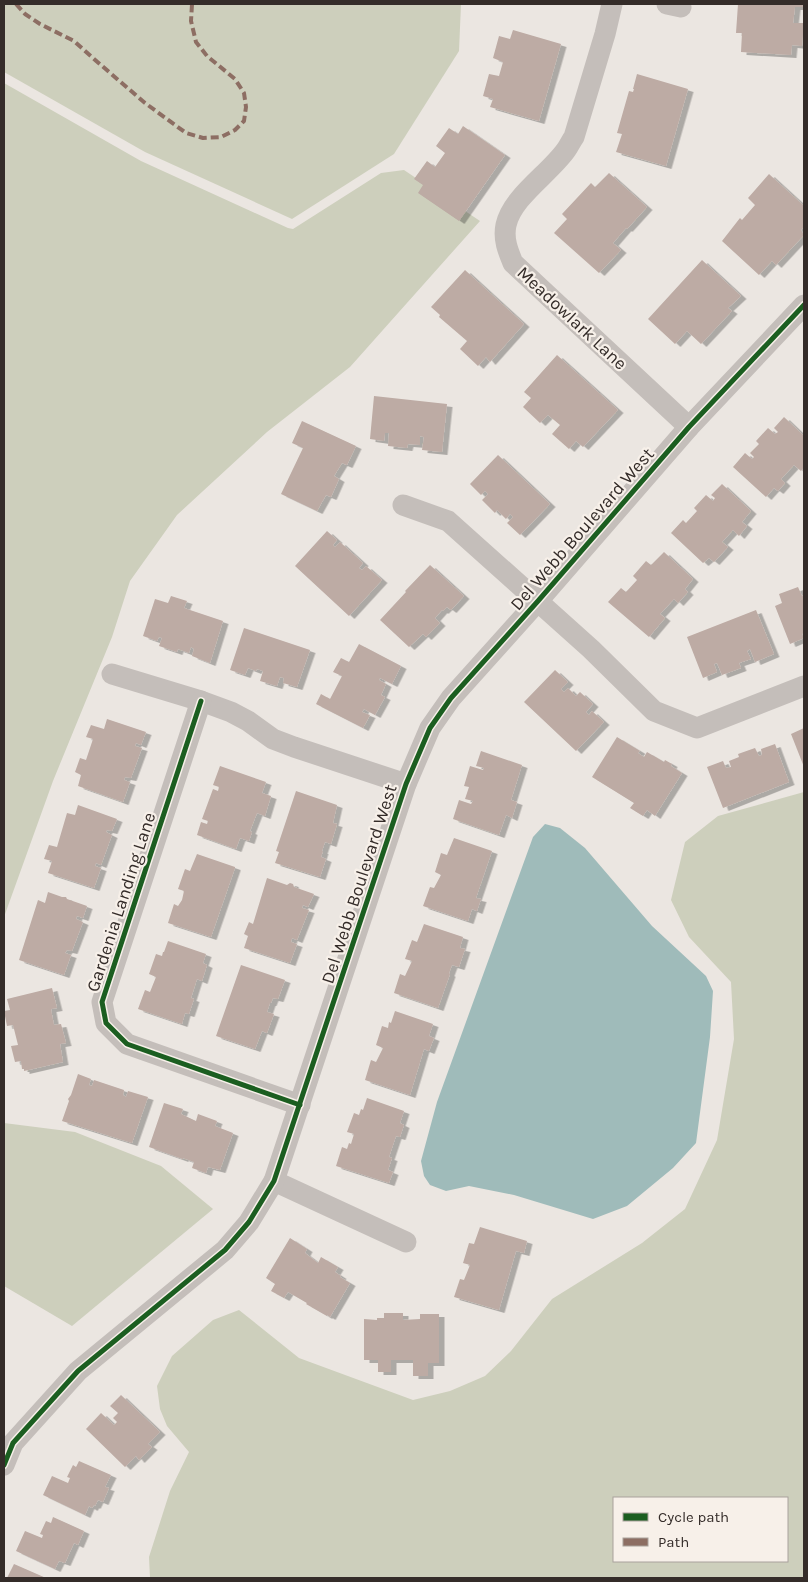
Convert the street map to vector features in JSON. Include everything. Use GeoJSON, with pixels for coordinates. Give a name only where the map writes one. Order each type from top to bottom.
{"type":"FeatureCollection","features":[{"type":"Feature","properties":{"kind":"street","name":"Meadowlark Lane"},"geometry":{"type":"LineString","coordinates":[[612,4],[605,34],[574,137],[560,158],[519,200],[509,216],[505,226],[507,250],[513,263],[689,427]]}},
{"type":"Feature","properties":{"kind":"street","name":"Del Webb Boulevard West"},"geometry":{"type":"LineString","coordinates":[[4,1465],[8,1441],[78,1371],[225,1250],[249,1222],[274,1181],[406,784],[430,728],[451,698],[689,427],[804,305]]}},
{"type":"Feature","properties":{"kind":"street"},"geometry":{"type":"LineString","coordinates":[[402,505],[448,521],[591,649],[654,711],[697,728],[804,686]]}},
{"type":"Feature","properties":{"kind":"street"},"geometry":{"type":"LineString","coordinates":[[112,674],[231,712],[273,739],[406,784]]}},
{"type":"Feature","properties":{"kind":"street","name":"Gardenia Landing Lane"},"geometry":{"type":"LineString","coordinates":[[201,701],[102,1002],[106,1022],[127,1044],[300,1105]]}},
{"type":"Feature","properties":{"kind":"street"},"geometry":{"type":"LineString","coordinates":[[274,1181],[406,1242]]}},
{"type":"Feature","properties":{"kind":"green space"},"geometry":{"type":"Polygon","coordinates":[[[4,4],[461,4],[459,51],[394,154],[292,219],[145,152],[4,72],[4,4]]]}},
{"type":"Feature","properties":{"kind":"green space"},"geometry":{"type":"Polygon","coordinates":[[[4,83],[141,161],[288,228],[293,229],[381,173],[404,170],[480,221],[350,367],[267,432],[177,515],[130,581],[112,637],[53,781],[4,917],[4,83]]]}},
{"type":"Feature","properties":{"kind":"green space"},"geometry":{"type":"Polygon","coordinates":[[[804,792],[804,1578],[150,1578],[149,1557],[170,1491],[189,1452],[167,1426],[160,1409],[157,1386],[172,1356],[213,1320],[239,1310],[299,1358],[413,1400],[450,1391],[485,1376],[511,1351],[552,1299],[642,1243],[685,1209],[717,1140],[734,1039],[731,982],[689,937],[671,900],[685,842],[718,816],[804,792]]]}},
{"type":"Feature","properties":{"kind":"green space"},"geometry":{"type":"Polygon","coordinates":[[[4,1123],[75,1132],[161,1166],[213,1209],[72,1326],[4,1286],[4,1123]]]}},
{"type":"Feature","properties":{"kind":"water"},"geometry":{"type":"Polygon","coordinates":[[[545,824],[560,828],[585,848],[652,926],[706,976],[713,991],[710,1037],[696,1143],[673,1168],[627,1206],[593,1219],[514,1195],[469,1186],[446,1191],[430,1185],[424,1176],[421,1161],[437,1102],[533,837],[545,824]]]}},
{"type":"Feature","properties":{"kind":"building"},"geometry":{"type":"Polygon","coordinates":[[[738,4],[804,4],[804,7],[795,7],[793,23],[804,23],[802,46],[792,45],[791,55],[741,52],[742,33],[736,33],[738,4]]]}},
{"type":"Feature","properties":{"kind":"building"},"geometry":{"type":"Polygon","coordinates":[[[513,30],[561,44],[539,121],[490,107],[493,99],[483,96],[489,74],[499,76],[503,62],[493,58],[499,36],[510,39],[513,30]]]}},
{"type":"Feature","properties":{"kind":"building"},"geometry":{"type":"Polygon","coordinates":[[[637,74],[688,89],[666,166],[616,152],[622,134],[617,133],[629,91],[633,92],[637,74]]]}},
{"type":"Feature","properties":{"kind":"building"},"geometry":{"type":"Polygon","coordinates":[[[463,126],[505,155],[459,221],[418,193],[423,185],[414,179],[427,161],[435,167],[445,153],[436,146],[449,128],[458,134],[463,126]]]}},
{"type":"Feature","properties":{"kind":"building"},"geometry":{"type":"Polygon","coordinates":[[[609,173],[647,207],[613,243],[621,250],[599,273],[554,233],[567,219],[562,214],[591,183],[595,187],[609,173]]]}},
{"type":"Feature","properties":{"kind":"building"},"geometry":{"type":"Polygon","coordinates":[[[769,174],[804,206],[804,227],[801,230],[804,235],[776,265],[772,261],[759,275],[722,241],[740,218],[742,220],[755,205],[748,198],[769,174]]]}},
{"type":"Feature","properties":{"kind":"building"},"geometry":{"type":"Polygon","coordinates":[[[702,260],[741,296],[728,308],[732,311],[701,344],[687,331],[675,344],[648,319],[702,260]]]}},
{"type":"Feature","properties":{"kind":"building"},"geometry":{"type":"Polygon","coordinates":[[[465,270],[524,324],[490,362],[486,357],[478,366],[460,349],[467,341],[439,317],[440,315],[431,307],[465,270]]]}},
{"type":"Feature","properties":{"kind":"building"},"geometry":{"type":"Polygon","coordinates":[[[557,355],[618,410],[583,447],[576,441],[569,449],[552,434],[560,425],[548,415],[540,423],[523,407],[531,398],[524,392],[557,355]]]}},
{"type":"Feature","properties":{"kind":"building"},"geometry":{"type":"Polygon","coordinates":[[[374,396],[447,404],[442,452],[422,450],[424,437],[420,436],[420,445],[408,444],[407,448],[388,446],[389,433],[385,433],[384,441],[370,439],[374,396]]]}},
{"type":"Feature","properties":{"kind":"building"},"geometry":{"type":"Polygon","coordinates":[[[784,417],[804,436],[804,467],[801,471],[794,465],[781,479],[785,483],[778,491],[774,488],[766,497],[733,467],[745,453],[752,459],[754,457],[750,453],[759,444],[756,441],[768,428],[775,434],[778,432],[774,428],[784,417]]]}},
{"type":"Feature","properties":{"kind":"building"},"geometry":{"type":"Polygon","coordinates":[[[302,421],[356,446],[347,465],[342,463],[334,476],[339,479],[331,497],[326,495],[317,511],[281,494],[303,448],[292,443],[302,421]]]}},
{"type":"Feature","properties":{"kind":"building"},"geometry":{"type":"Polygon","coordinates":[[[498,455],[550,504],[520,535],[507,523],[513,517],[510,514],[506,519],[497,510],[495,513],[482,500],[488,494],[485,491],[481,495],[470,484],[498,455]]]}},
{"type":"Feature","properties":{"kind":"building"},"geometry":{"type":"Polygon","coordinates":[[[722,484],[751,511],[742,522],[747,526],[739,536],[733,530],[722,542],[728,547],[714,562],[709,558],[703,563],[671,533],[683,520],[686,523],[697,511],[694,508],[706,495],[713,501],[715,498],[711,495],[722,484]]]}},
{"type":"Feature","properties":{"kind":"building"},"geometry":{"type":"Polygon","coordinates":[[[327,531],[337,540],[333,545],[335,547],[340,542],[363,563],[359,568],[362,570],[366,566],[382,580],[349,616],[295,566],[327,531]]]}},
{"type":"Feature","properties":{"kind":"building"},"geometry":{"type":"Polygon","coordinates":[[[664,552],[693,579],[685,589],[688,592],[678,603],[674,599],[660,614],[665,618],[649,637],[608,602],[621,588],[626,592],[637,580],[633,576],[646,561],[651,565],[664,552]]]}},
{"type":"Feature","properties":{"kind":"building"},"geometry":{"type":"Polygon","coordinates":[[[430,565],[464,596],[451,610],[447,607],[442,610],[435,618],[440,623],[426,637],[423,634],[409,647],[380,620],[430,565]]]}},
{"type":"Feature","properties":{"kind":"building"},"geometry":{"type":"Polygon","coordinates":[[[798,587],[802,596],[804,595],[804,633],[802,634],[804,638],[790,644],[775,606],[782,603],[779,594],[798,587]]]}},
{"type":"Feature","properties":{"kind":"building"},"geometry":{"type":"Polygon","coordinates":[[[171,596],[187,601],[184,608],[223,621],[210,663],[192,656],[194,649],[191,647],[189,653],[178,649],[177,652],[159,646],[162,638],[159,637],[157,641],[143,636],[155,599],[168,603],[171,596]]]}},
{"type":"Feature","properties":{"kind":"building"},"geometry":{"type":"Polygon","coordinates":[[[756,610],[774,654],[755,662],[750,649],[747,651],[751,659],[739,663],[741,668],[722,675],[717,663],[714,664],[717,672],[703,678],[687,637],[756,610]]]}},
{"type":"Feature","properties":{"kind":"building"},"geometry":{"type":"Polygon","coordinates":[[[244,628],[310,650],[297,687],[283,683],[284,678],[280,677],[277,686],[260,681],[263,671],[257,669],[256,671],[248,668],[245,675],[230,670],[244,628]]]}},
{"type":"Feature","properties":{"kind":"building"},"geometry":{"type":"Polygon","coordinates":[[[359,644],[401,666],[392,684],[380,678],[379,680],[386,684],[381,695],[385,697],[375,715],[364,709],[362,712],[370,715],[363,728],[316,704],[321,694],[330,699],[342,676],[333,672],[341,658],[349,662],[359,644]]]}},
{"type":"Feature","properties":{"kind":"building"},"geometry":{"type":"Polygon","coordinates":[[[555,670],[568,682],[561,689],[564,692],[568,688],[576,696],[580,692],[593,704],[586,712],[589,715],[592,711],[604,722],[576,751],[524,702],[555,670]]]}},
{"type":"Feature","properties":{"kind":"building"},"geometry":{"type":"Polygon","coordinates":[[[107,719],[146,732],[141,745],[136,743],[135,746],[142,748],[131,778],[125,777],[124,780],[130,782],[123,802],[78,786],[81,775],[75,772],[80,758],[86,760],[93,739],[86,737],[91,725],[104,729],[107,719]]]}},
{"type":"Feature","properties":{"kind":"building"},"geometry":{"type":"Polygon","coordinates":[[[804,728],[804,767],[791,734],[804,728]]]}},
{"type":"Feature","properties":{"kind":"building"},"geometry":{"type":"Polygon","coordinates":[[[617,737],[640,751],[638,753],[644,757],[647,752],[664,762],[665,760],[672,764],[671,766],[682,773],[655,816],[647,810],[643,816],[630,808],[634,803],[592,777],[617,737]]]}},
{"type":"Feature","properties":{"kind":"building"},"geometry":{"type":"Polygon","coordinates":[[[775,744],[789,782],[723,808],[707,767],[723,761],[726,768],[731,767],[729,761],[739,757],[738,754],[755,748],[759,756],[762,755],[761,749],[775,744]]]}},
{"type":"Feature","properties":{"kind":"building"},"geometry":{"type":"Polygon","coordinates":[[[481,751],[522,765],[511,800],[517,802],[512,818],[506,815],[499,835],[453,819],[459,800],[471,804],[473,801],[465,799],[469,787],[464,786],[470,766],[483,770],[484,768],[476,766],[481,751]]]}},
{"type":"Feature","properties":{"kind":"building"},"geometry":{"type":"Polygon","coordinates":[[[220,766],[266,782],[262,793],[271,796],[265,816],[257,813],[250,831],[252,832],[249,841],[240,838],[236,849],[197,835],[201,822],[207,824],[208,821],[202,819],[213,789],[218,791],[219,787],[213,785],[220,766]]]}},
{"type":"Feature","properties":{"kind":"building"},"geometry":{"type":"Polygon","coordinates":[[[296,791],[337,805],[333,823],[337,824],[331,844],[325,842],[322,851],[321,857],[326,859],[320,877],[275,863],[279,852],[276,851],[296,791]]]}},
{"type":"Feature","properties":{"kind":"building"},"geometry":{"type":"Polygon","coordinates":[[[78,805],[117,819],[112,831],[107,830],[106,832],[112,835],[101,865],[96,863],[95,866],[101,868],[94,888],[48,873],[52,861],[44,859],[49,845],[57,847],[67,813],[75,815],[78,805]]]}},
{"type":"Feature","properties":{"kind":"building"},"geometry":{"type":"Polygon","coordinates":[[[454,838],[492,851],[476,898],[481,899],[477,911],[472,909],[468,921],[423,906],[430,887],[434,888],[441,875],[435,872],[441,853],[447,855],[454,838]]]}},
{"type":"Feature","properties":{"kind":"building"},"geometry":{"type":"Polygon","coordinates":[[[197,854],[235,867],[211,937],[168,923],[174,904],[178,906],[182,900],[184,891],[178,889],[185,869],[190,871],[197,854]]]}},
{"type":"Feature","properties":{"kind":"building"},"geometry":{"type":"Polygon","coordinates":[[[267,878],[287,885],[293,884],[294,887],[314,894],[308,907],[303,905],[302,908],[309,910],[297,940],[292,938],[291,942],[297,944],[290,963],[244,948],[248,936],[244,934],[249,922],[253,924],[267,878]]]}},
{"type":"Feature","properties":{"kind":"building"},"geometry":{"type":"Polygon","coordinates":[[[48,892],[87,906],[83,918],[77,916],[76,919],[83,922],[72,951],[67,950],[65,953],[71,955],[64,975],[19,960],[38,900],[45,903],[48,892]]]}},
{"type":"Feature","properties":{"kind":"building"},"geometry":{"type":"Polygon","coordinates":[[[424,924],[463,937],[460,948],[465,949],[459,967],[452,965],[438,1008],[394,993],[400,974],[405,976],[412,961],[405,959],[412,940],[417,942],[424,924]]]}},
{"type":"Feature","properties":{"kind":"building"},"geometry":{"type":"Polygon","coordinates":[[[168,941],[206,954],[203,963],[207,965],[202,981],[197,979],[191,998],[194,999],[189,1014],[185,1013],[182,1024],[138,1009],[145,990],[150,992],[156,977],[149,974],[156,954],[162,956],[168,941]]]}},
{"type":"Feature","properties":{"kind":"building"},"geometry":{"type":"Polygon","coordinates":[[[241,965],[285,980],[278,999],[273,998],[270,1003],[267,1012],[274,1014],[267,1033],[262,1031],[255,1049],[216,1036],[241,965]]]}},
{"type":"Feature","properties":{"kind":"building"},"geometry":{"type":"Polygon","coordinates":[[[52,988],[57,1008],[51,1009],[54,1025],[61,1024],[66,1043],[60,1044],[63,1062],[24,1071],[21,1061],[15,1062],[11,1046],[18,1045],[13,1025],[7,1026],[4,1011],[10,1010],[7,999],[52,988]]]}},
{"type":"Feature","properties":{"kind":"building"},"geometry":{"type":"Polygon","coordinates":[[[395,1011],[433,1024],[429,1036],[434,1038],[429,1051],[424,1049],[410,1095],[365,1080],[371,1060],[376,1062],[383,1048],[376,1045],[382,1026],[388,1028],[395,1011]]]}},
{"type":"Feature","properties":{"kind":"building"},"geometry":{"type":"Polygon","coordinates":[[[78,1074],[91,1079],[89,1085],[92,1086],[94,1080],[124,1090],[123,1095],[126,1097],[128,1091],[148,1097],[132,1143],[62,1121],[78,1074]]]}},
{"type":"Feature","properties":{"kind":"building"},"geometry":{"type":"Polygon","coordinates":[[[367,1098],[404,1111],[400,1123],[404,1125],[400,1137],[396,1136],[389,1157],[392,1158],[388,1170],[393,1172],[389,1183],[336,1166],[342,1147],[347,1149],[349,1143],[351,1144],[354,1134],[347,1132],[354,1113],[359,1115],[367,1098]]]}},
{"type":"Feature","properties":{"kind":"building"},"geometry":{"type":"Polygon","coordinates":[[[164,1103],[183,1109],[181,1114],[196,1121],[198,1114],[217,1121],[215,1126],[233,1133],[220,1170],[208,1167],[206,1173],[192,1168],[194,1162],[149,1147],[164,1103]]]}},
{"type":"Feature","properties":{"kind":"building"},"geometry":{"type":"Polygon","coordinates":[[[480,1227],[527,1241],[524,1253],[516,1251],[499,1310],[454,1297],[460,1279],[464,1280],[470,1265],[463,1263],[469,1243],[474,1244],[480,1227]]]}},
{"type":"Feature","properties":{"kind":"building"},"geometry":{"type":"Polygon","coordinates":[[[290,1238],[307,1249],[305,1253],[318,1263],[321,1257],[338,1267],[335,1272],[350,1283],[330,1317],[288,1292],[284,1298],[271,1291],[275,1284],[266,1278],[290,1238]]]}},
{"type":"Feature","properties":{"kind":"building"},"geometry":{"type":"Polygon","coordinates":[[[384,1313],[403,1313],[403,1320],[420,1319],[420,1314],[439,1314],[439,1363],[428,1363],[428,1376],[413,1376],[413,1360],[391,1360],[391,1372],[378,1372],[378,1360],[364,1360],[364,1319],[377,1320],[377,1318],[384,1318],[384,1313]]]}},
{"type":"Feature","properties":{"kind":"building"},"geometry":{"type":"Polygon","coordinates":[[[121,1395],[160,1432],[148,1444],[152,1447],[139,1460],[136,1456],[125,1467],[86,1429],[101,1413],[114,1425],[117,1422],[113,1418],[118,1413],[110,1406],[121,1395]]]}},
{"type":"Feature","properties":{"kind":"building"},"geometry":{"type":"Polygon","coordinates":[[[79,1461],[111,1475],[105,1487],[109,1488],[103,1502],[98,1500],[92,1508],[89,1506],[85,1515],[43,1495],[52,1476],[68,1483],[70,1478],[67,1477],[73,1465],[76,1467],[79,1461]]]}},
{"type":"Feature","properties":{"kind":"building"},"geometry":{"type":"Polygon","coordinates":[[[53,1517],[84,1531],[78,1545],[74,1543],[65,1563],[59,1561],[55,1569],[16,1551],[25,1531],[42,1538],[43,1535],[40,1534],[46,1521],[51,1523],[53,1517]]]}},
{"type":"Feature","properties":{"kind":"building"},"geometry":{"type":"Polygon","coordinates":[[[14,1564],[46,1578],[7,1578],[14,1564]]]}},
{"type":"Feature","properties":{"kind":"marked path"},"geometry":{"type":"LineString","coordinates":[[16,4],[25,14],[40,24],[74,41],[145,103],[186,133],[203,138],[221,137],[235,130],[244,121],[246,107],[244,93],[235,79],[207,56],[196,42],[191,21],[192,4]]}},
{"type":"Feature","properties":{"kind":"cycle path"},"geometry":{"type":"LineString","coordinates":[[4,1465],[13,1443],[78,1371],[225,1250],[249,1222],[274,1181],[406,784],[430,728],[451,698],[689,427],[804,305]]}},
{"type":"Feature","properties":{"kind":"cycle path"},"geometry":{"type":"LineString","coordinates":[[201,701],[102,1002],[106,1023],[127,1044],[300,1105]]}}]}
